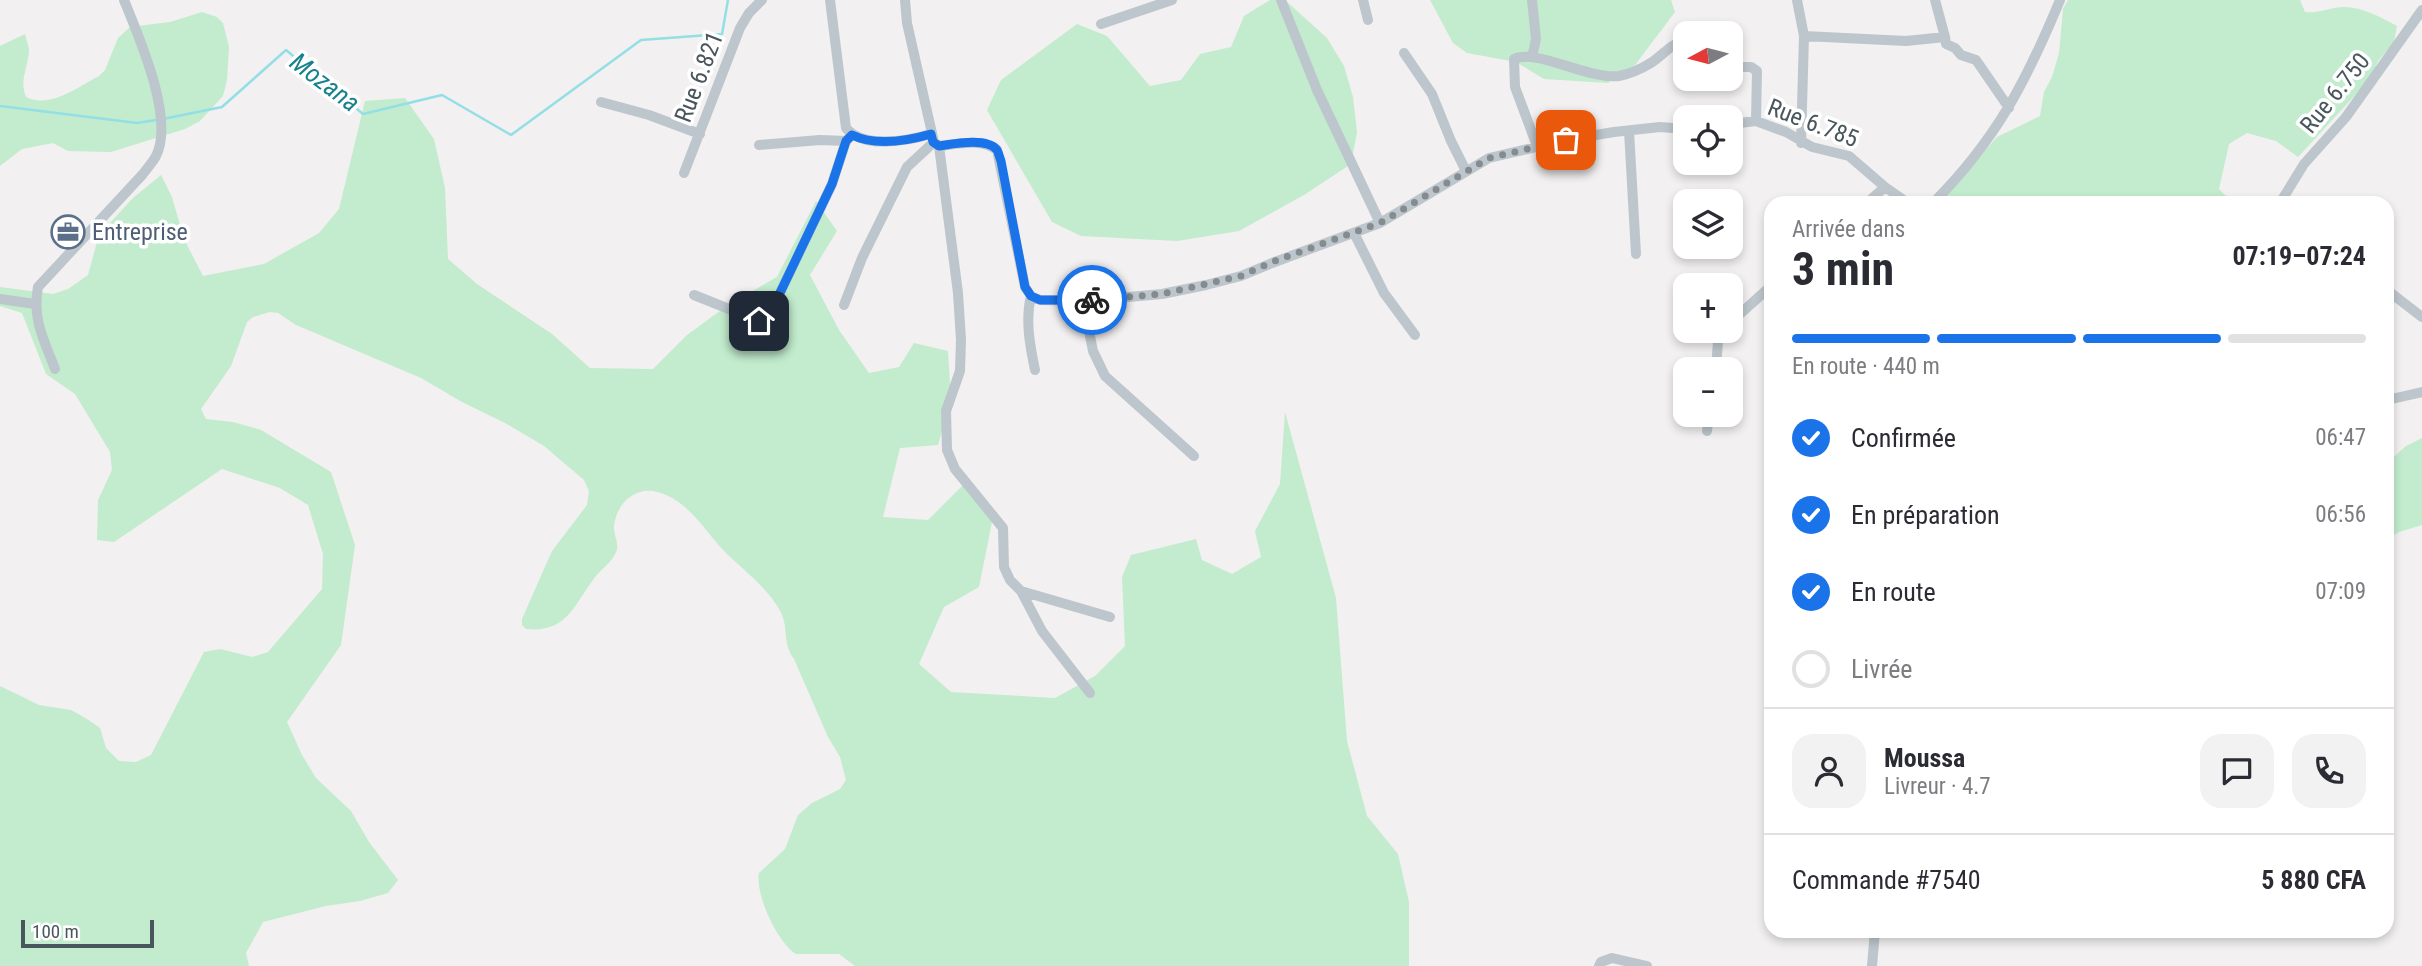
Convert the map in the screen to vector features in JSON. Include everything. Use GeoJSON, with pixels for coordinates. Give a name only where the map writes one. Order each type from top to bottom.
{"type":"FeatureCollection","features":[{"type":"Feature","properties":{"kind":"street"},"geometry":{"type":"LineString","coordinates":[[55,369],[37,324],[35,304],[38,287],[102,220],[156,156],[160,143],[161,121],[156,86],[124,0]]}},
{"type":"Feature","properties":{"kind":"street","name":"Rue 6.821"},"geometry":{"type":"LineString","coordinates":[[684,173],[740,28],[749,13],[762,0]]}},
{"type":"Feature","properties":{"kind":"street"},"geometry":{"type":"LineString","coordinates":[[694,295],[759,321],[768,318],[832,184],[849,138],[830,0]]}},
{"type":"Feature","properties":{"kind":"street"},"geometry":{"type":"LineString","coordinates":[[905,0],[934,141],[958,293],[960,371],[946,411],[947,450],[955,469],[1003,527],[1004,567],[1010,580],[1021,591],[1042,631],[1090,693]]}},
{"type":"Feature","properties":{"kind":"street"},"geometry":{"type":"LineString","coordinates":[[1101,24],[1172,0]]}},
{"type":"Feature","properties":{"kind":"street"},"geometry":{"type":"LineString","coordinates":[[1281,0],[1317,90],[1380,223]]}},
{"type":"Feature","properties":{"kind":"street"},"geometry":{"type":"LineString","coordinates":[[1363,0],[1368,20]]}},
{"type":"Feature","properties":{"kind":"street"},"geometry":{"type":"LineString","coordinates":[[1532,0],[1536,39],[1532,57]]}},
{"type":"Feature","properties":{"kind":"street"},"geometry":{"type":"LineString","coordinates":[[1797,0],[1804,36],[1799,135],[1801,143]]}},
{"type":"Feature","properties":{"kind":"street"},"geometry":{"type":"LineString","coordinates":[[1935,0],[1947,44],[1961,55],[1976,60],[2009,108]]}},
{"type":"Feature","properties":{"kind":"street"},"geometry":{"type":"LineString","coordinates":[[1940,196],[1994,133],[2042,46],[2060,0]]}},
{"type":"Feature","properties":{"kind":"street","name":"Rue 6.750"},"geometry":{"type":"LineString","coordinates":[[2284,196],[2304,164],[2346,117],[2422,10]]}},
{"type":"Feature","properties":{"kind":"street"},"geometry":{"type":"LineString","coordinates":[[1804,36],[1906,41],[1945,37]]}},
{"type":"Feature","properties":{"kind":"street"},"geometry":{"type":"LineString","coordinates":[[1537,146],[1515,87],[1514,59],[1521,55],[1596,76],[1620,76],[1650,64],[1673,46]]}},
{"type":"Feature","properties":{"kind":"street"},"geometry":{"type":"LineString","coordinates":[[1404,53],[1432,94],[1466,172]]}},
{"type":"Feature","properties":{"kind":"street"},"geometry":{"type":"LineString","coordinates":[[1743,67],[1751,67],[1758,72],[1756,121]]}},
{"type":"Feature","properties":{"kind":"street"},"geometry":{"type":"LineString","coordinates":[[601,102],[700,135]]}},
{"type":"Feature","properties":{"kind":"street","name":"Rue 6.785"},"geometry":{"type":"LineString","coordinates":[[1743,123],[1756,121],[1786,132],[1801,143],[1849,156],[1898,196]]}},
{"type":"Feature","properties":{"kind":"street"},"geometry":{"type":"LineString","coordinates":[[759,145],[849,138],[990,144],[997,150],[1006,183],[1025,287],[1031,296],[1040,300],[1083,301],[1162,294],[1229,279],[1380,223],[1489,158],[1537,146],[1629,131],[1673,128]]}},
{"type":"Feature","properties":{"kind":"street"},"geometry":{"type":"LineString","coordinates":[[1629,131],[1636,254]]}},
{"type":"Feature","properties":{"kind":"street"},"geometry":{"type":"LineString","coordinates":[[844,305],[862,258],[907,167],[934,141]]}},
{"type":"Feature","properties":{"kind":"street"},"geometry":{"type":"LineString","coordinates":[[1875,196],[1885,187]]}},
{"type":"Feature","properties":{"kind":"street"},"geometry":{"type":"LineString","coordinates":[[1354,233],[1384,293],[1415,335]]}},
{"type":"Feature","properties":{"kind":"street"},"geometry":{"type":"LineString","coordinates":[[1743,311],[1764,292]]}},
{"type":"Feature","properties":{"kind":"street"},"geometry":{"type":"LineString","coordinates":[[2394,295],[2422,317]]}},
{"type":"Feature","properties":{"kind":"street"},"geometry":{"type":"LineString","coordinates":[[1031,296],[1028,309],[1030,347],[1035,370]]}},
{"type":"Feature","properties":{"kind":"street"},"geometry":{"type":"LineString","coordinates":[[0,299],[35,304]]}},
{"type":"Feature","properties":{"kind":"street"},"geometry":{"type":"LineString","coordinates":[[1083,301],[1093,351],[1105,376],[1194,456]]}},
{"type":"Feature","properties":{"kind":"street"},"geometry":{"type":"LineString","coordinates":[[2394,398],[2422,392]]}},
{"type":"Feature","properties":{"kind":"street"},"geometry":{"type":"LineString","coordinates":[[1021,591],[1110,617]]}},
{"type":"Feature","properties":{"kind":"street"},"geometry":{"type":"LineString","coordinates":[[1872,966],[1874,938]]}},
{"type":"Feature","properties":{"kind":"street"},"geometry":{"type":"LineString","coordinates":[[1599,966],[1601,962],[1612,958],[1647,966]]}},
{"type":"Feature","properties":{"kind":"green space"},"geometry":{"type":"Polygon","coordinates":[[[1270,0],[1285,0],[1327,38],[1344,66],[1353,97],[1357,132],[1351,164],[1304,195],[1239,231],[1177,241],[1081,236],[1052,222],[987,110],[1001,80],[1077,24],[1107,36],[1150,86],[1181,80],[1200,54],[1231,47],[1244,16],[1270,0]]]}},
{"type":"Feature","properties":{"kind":"green space"},"geometry":{"type":"Polygon","coordinates":[[[1430,0],[1671,0],[1675,12],[1635,65],[1608,83],[1544,79],[1516,62],[1467,53],[1453,43],[1430,0]]]}},
{"type":"Feature","properties":{"kind":"green space"},"geometry":{"type":"Polygon","coordinates":[[[2068,0],[2300,0],[2305,12],[2351,7],[2397,26],[2394,42],[2378,61],[2370,79],[2298,157],[2276,141],[2247,133],[2229,144],[2219,189],[2226,196],[1946,196],[1997,137],[2040,116],[2044,92],[2059,53],[2063,9],[2068,0]]]}},
{"type":"Feature","properties":{"kind":"green space"},"geometry":{"type":"Polygon","coordinates":[[[202,12],[217,17],[223,23],[229,47],[223,96],[200,121],[185,129],[111,152],[68,151],[53,143],[22,149],[0,166],[0,46],[25,34],[29,51],[24,79],[26,97],[35,100],[54,99],[99,76],[105,70],[118,38],[130,27],[170,22],[202,12]]]}},
{"type":"Feature","properties":{"kind":"green space"},"geometry":{"type":"Polygon","coordinates":[[[405,98],[434,139],[445,188],[448,259],[477,284],[552,334],[590,368],[653,369],[687,335],[728,305],[777,277],[816,201],[837,231],[810,275],[839,330],[869,373],[899,367],[914,343],[948,351],[951,401],[938,445],[900,448],[883,517],[928,520],[969,479],[993,517],[979,587],[944,607],[919,664],[951,692],[1055,698],[1095,676],[1125,646],[1122,577],[1131,555],[1196,539],[1202,560],[1232,574],[1261,557],[1255,531],[1280,484],[1285,412],[1336,598],[1347,741],[1367,816],[1398,854],[1409,902],[1409,966],[855,966],[839,954],[796,954],[782,939],[769,917],[760,893],[759,873],[785,849],[798,815],[812,803],[840,789],[846,780],[840,757],[828,737],[790,652],[782,616],[768,594],[676,500],[653,491],[638,492],[626,500],[615,519],[616,552],[574,608],[551,627],[526,629],[522,625],[522,619],[552,551],[587,505],[589,491],[584,480],[544,446],[421,378],[296,325],[278,313],[270,312],[253,317],[247,322],[231,366],[201,409],[206,419],[233,422],[261,430],[331,472],[355,545],[341,645],[287,722],[316,778],[351,811],[369,842],[398,880],[388,893],[263,922],[246,953],[249,966],[0,966],[0,686],[39,705],[71,710],[100,728],[106,748],[119,761],[136,762],[151,755],[204,652],[220,649],[252,657],[268,652],[322,589],[323,554],[308,505],[280,488],[222,469],[114,542],[97,540],[98,500],[112,470],[110,452],[75,394],[46,374],[22,313],[0,306],[0,287],[53,294],[68,289],[88,275],[97,242],[108,225],[133,198],[161,175],[172,197],[184,239],[203,276],[264,264],[319,233],[339,209],[365,101],[405,98]]]}},
{"type":"Feature","properties":{"kind":"green space"},"geometry":{"type":"Polygon","coordinates":[[[2422,438],[2422,525],[2394,535],[2394,457],[2406,446],[2422,438]]]}},
{"type":"Feature","properties":{"kind":"waterway","name":"Mozana"},"geometry":{"type":"LineString","coordinates":[[163,119],[222,107],[286,50],[363,114],[442,95],[511,135],[641,40],[722,34],[728,0]]}},
{"type":"Feature","properties":{"kind":"waterway","name":"Mozana"},"geometry":{"type":"LineString","coordinates":[[0,106],[137,123],[156,120]]}},
{"type":"Feature","properties":{"kind":"way so far"},"geometry":{"type":"LineString","coordinates":[[1092,300],[1162,294],[1241,276],[1380,223],[1489,158],[1566,140]]}},
{"type":"Feature","properties":{"kind":"place","name":"Entreprise"},"geometry":{"type":"Point","coordinates":[68,232]}},
{"type":"Feature","properties":{"kind":"route"},"geometry":{"type":"LineString","coordinates":[[759,321],[768,318],[832,184],[846,141],[852,135],[860,139],[907,141],[931,134],[933,142],[939,146],[967,142],[990,144],[997,150],[1001,161],[1025,287],[1031,296],[1040,300],[1092,300]]}}]}
